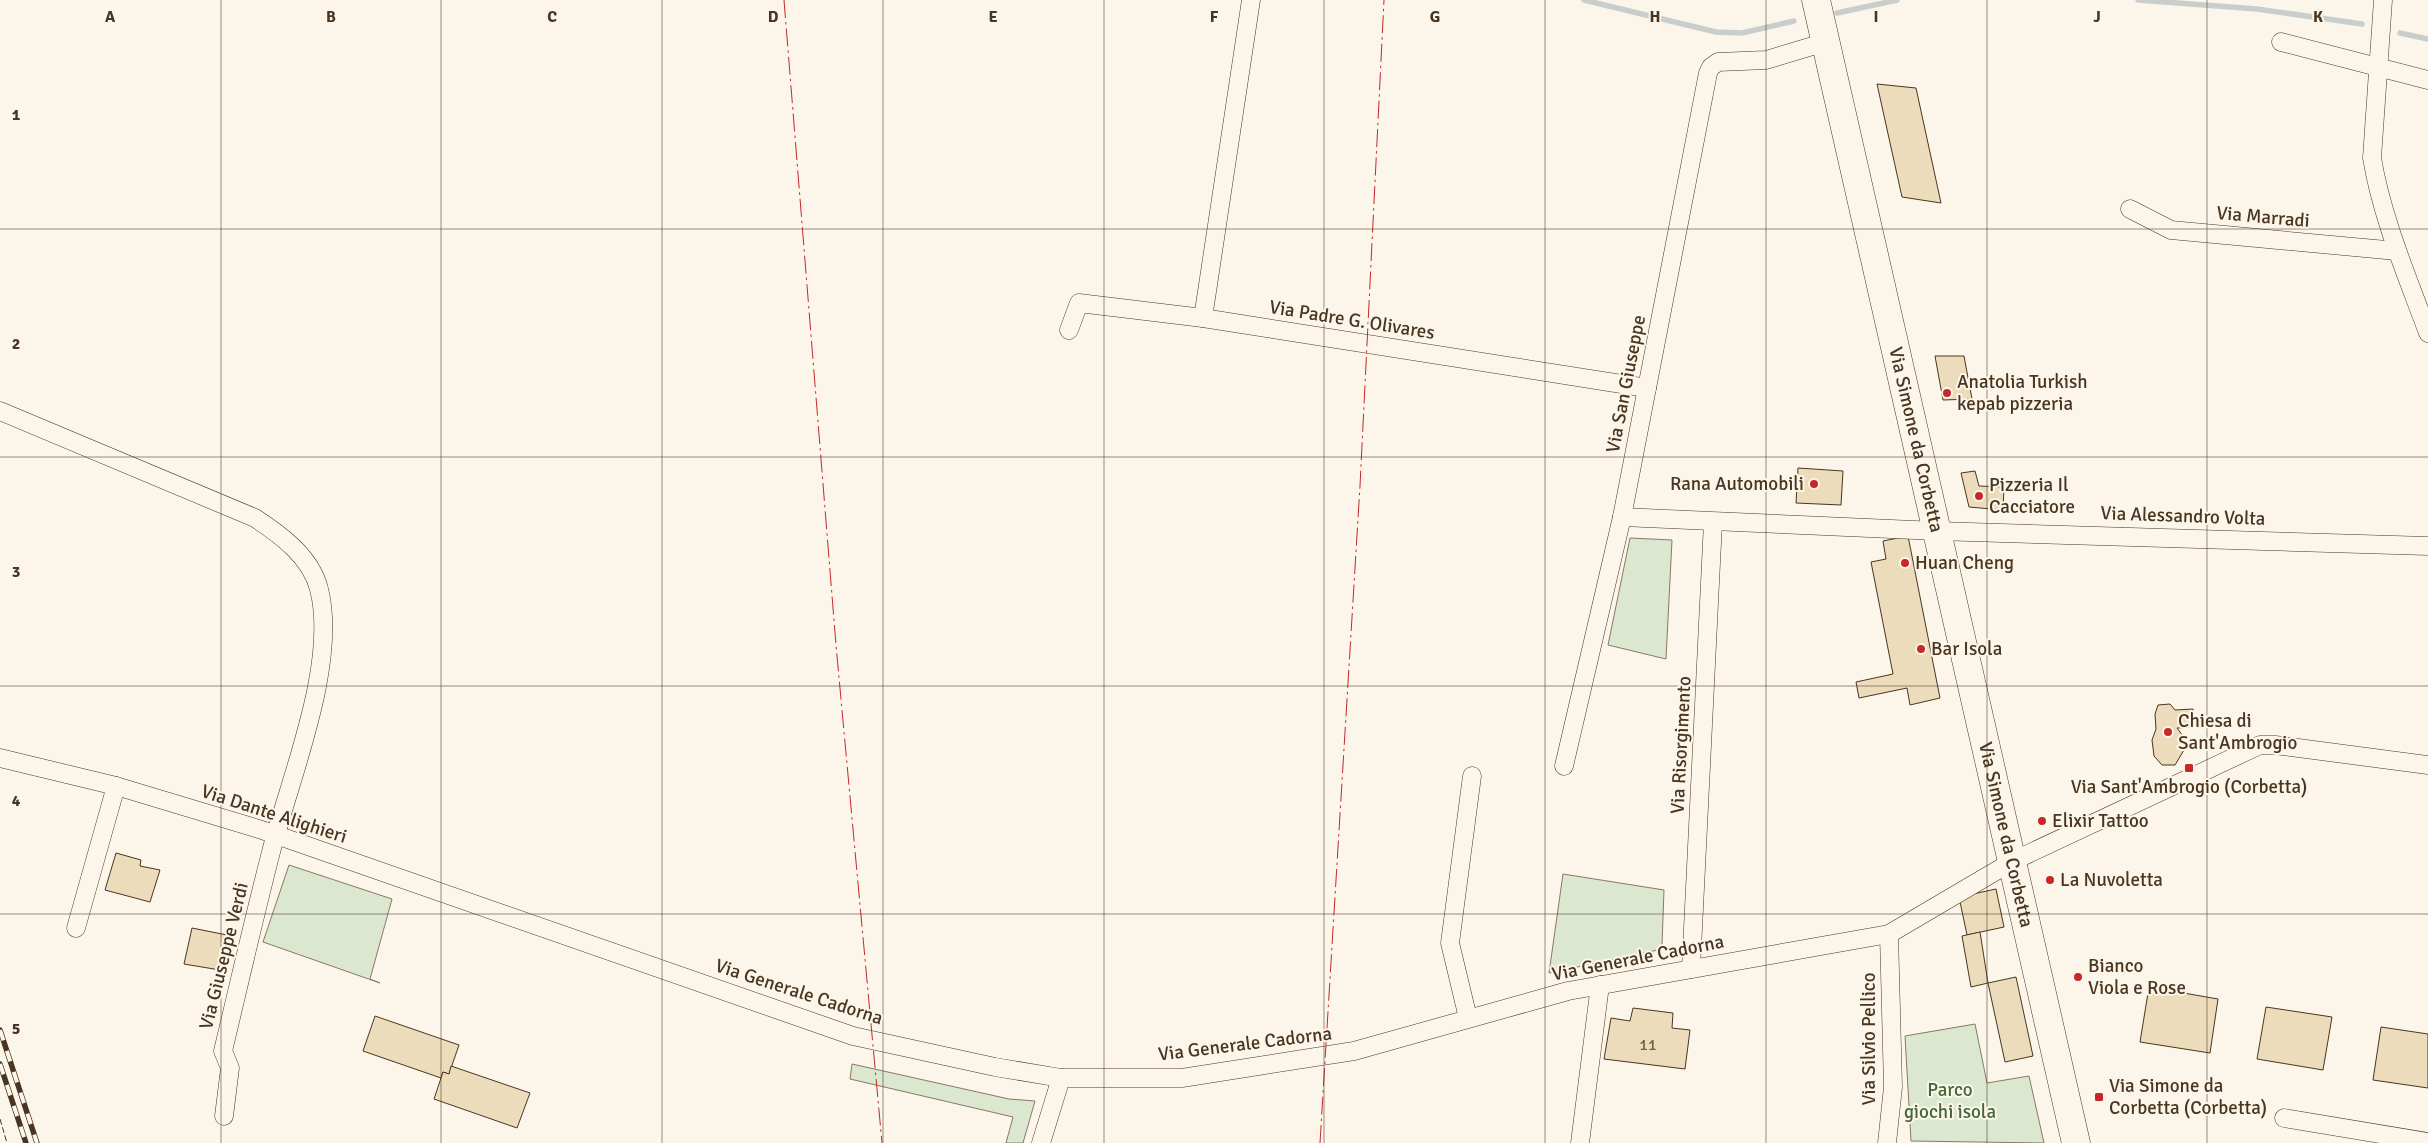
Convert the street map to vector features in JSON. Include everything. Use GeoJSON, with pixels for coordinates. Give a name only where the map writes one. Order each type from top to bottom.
{"type":"FeatureCollection","features":[{"type":"Feature","properties":{"kind":"main road","name":"Via Simone da Corbetta"},"geometry":{"type":"LineString","coordinates":[[1816,0],[2076,1143]]}},
{"type":"Feature","properties":{"kind":"street"},"geometry":{"type":"LineString","coordinates":[[1203,318],[1251,0]]}},
{"type":"Feature","properties":{"kind":"street"},"geometry":{"type":"LineString","coordinates":[[2383,0],[2372,158],[2376,179],[2397,251],[2428,333]]}},
{"type":"Feature","properties":{"kind":"street","name":"Via San Giuseppe"},"geometry":{"type":"LineString","coordinates":[[1564,766],[1622,517],[1708,73],[1711,67],[1718,62],[1729,60],[1766,60],[1826,42]]}},
{"type":"Feature","properties":{"kind":"street"},"geometry":{"type":"LineString","coordinates":[[2281,42],[2428,80]]}},
{"type":"Feature","properties":{"kind":"street","name":"Via Marradi"},"geometry":{"type":"LineString","coordinates":[[2130,209],[2171,230],[2397,251]]}},
{"type":"Feature","properties":{"kind":"street","name":"Via Padre G. Olivares"},"geometry":{"type":"LineString","coordinates":[[1069,330],[1079,303],[1203,318],[1647,388]]}},
{"type":"Feature","properties":{"kind":"street","name":"Via Giuseppe Verdi"},"geometry":{"type":"LineString","coordinates":[[0,411],[255,518],[287,540],[305,562],[319,588],[323,623],[322,652],[311,713],[276,836],[223,1051],[230,1068],[224,1116]]}},
{"type":"Feature","properties":{"kind":"street"},"geometry":{"type":"LineString","coordinates":[[1622,517],[1937,531]]}},
{"type":"Feature","properties":{"kind":"street","name":"Via Risorgimento"},"geometry":{"type":"LineString","coordinates":[[1691,969],[1713,522]]}},
{"type":"Feature","properties":{"kind":"street","name":"Via Alessandro Volta"},"geometry":{"type":"LineString","coordinates":[[1937,531],[2428,546]]}},
{"type":"Feature","properties":{"kind":"street","name":"Via Generale Cadorna"},"geometry":{"type":"LineString","coordinates":[[418,885],[853,1036],[995,1067],[1061,1078],[1182,1078],[1354,1051],[1568,991],[1889,934],[2013,861],[2260,745],[2275,745],[2428,765]]}},
{"type":"Feature","properties":{"kind":"street","name":"Via Dante Alighieri"},"geometry":{"type":"LineString","coordinates":[[0,758],[116,786],[276,836],[418,885]]}},
{"type":"Feature","properties":{"kind":"street"},"geometry":{"type":"LineString","coordinates":[[1468,1018],[1450,943],[1472,776]]}},
{"type":"Feature","properties":{"kind":"street"},"geometry":{"type":"LineString","coordinates":[[76,928],[116,786]]}},
{"type":"Feature","properties":{"kind":"street","name":"Via Silvio Pellico"},"geometry":{"type":"LineString","coordinates":[[1887,1143],[1893,1087],[1889,934]]}},
{"type":"Feature","properties":{"kind":"street"},"geometry":{"type":"LineString","coordinates":[[1580,1143],[1600,986]]}},
{"type":"Feature","properties":{"kind":"street"},"geometry":{"type":"LineString","coordinates":[[1041,1143],[1061,1078]]}},
{"type":"Feature","properties":{"kind":"street"},"geometry":{"type":"LineString","coordinates":[[2284,1118],[2428,1142]]}},
{"type":"Feature","properties":{"kind":"green space"},"geometry":{"type":"Polygon","coordinates":[[[1630,538],[1672,540],[1666,659],[1608,645],[1630,538]]]}},
{"type":"Feature","properties":{"kind":"green space"},"geometry":{"type":"Polygon","coordinates":[[[289,865],[392,899],[370,979],[380,983],[263,942],[289,865]]]}},
{"type":"Feature","properties":{"kind":"green space"},"geometry":{"type":"Polygon","coordinates":[[[1563,874],[1664,890],[1662,945],[1658,950],[1549,973],[1563,874]]]}},
{"type":"Feature","properties":{"kind":"green space","name":"Parco giochi isola"},"geometry":{"type":"Polygon","coordinates":[[[1975,1024],[1987,1083],[2029,1076],[2044,1143],[1911,1141],[1905,1036],[1975,1024]]]}},
{"type":"Feature","properties":{"kind":"green space"},"geometry":{"type":"Polygon","coordinates":[[[852,1064],[1009,1099],[1035,1101],[1023,1143],[1006,1143],[1013,1117],[850,1079],[852,1064]]]}},
{"type":"Feature","properties":{"kind":"building"},"geometry":{"type":"Polygon","coordinates":[[[1877,84],[1916,88],[1941,203],[1902,197],[1877,84]]]}},
{"type":"Feature","properties":{"kind":"building"},"geometry":{"type":"Polygon","coordinates":[[[1935,356],[1964,356],[1972,399],[1943,400],[1935,356]]]}},
{"type":"Feature","properties":{"kind":"building"},"geometry":{"type":"Polygon","coordinates":[[[1798,468],[1843,471],[1841,505],[1796,503],[1798,468]]]}},
{"type":"Feature","properties":{"kind":"building"},"geometry":{"type":"Polygon","coordinates":[[[1975,471],[1979,486],[2004,487],[2003,510],[1969,507],[1961,473],[1975,471]]]}},
{"type":"Feature","properties":{"kind":"building"},"geometry":{"type":"Polygon","coordinates":[[[1908,536],[1940,698],[1910,705],[1907,688],[1859,698],[1856,682],[1893,674],[1871,562],[1886,559],[1883,541],[1908,536]]]}},
{"type":"Feature","properties":{"kind":"building","name":"Chiesa di Sant'Ambrogio"},"geometry":{"type":"Polygon","coordinates":[[[2170,704],[2175,710],[2193,709],[2194,727],[2177,728],[2183,736],[2184,750],[2175,765],[2162,765],[2154,756],[2152,740],[2156,729],[2155,714],[2158,705],[2170,704]]]}},
{"type":"Feature","properties":{"kind":"building"},"geometry":{"type":"Polygon","coordinates":[[[116,853],[141,860],[140,866],[160,870],[150,902],[105,890],[116,853]]]}},
{"type":"Feature","properties":{"kind":"building"},"geometry":{"type":"Polygon","coordinates":[[[1996,889],[2004,927],[1967,935],[1959,897],[1996,889]]]}},
{"type":"Feature","properties":{"kind":"building"},"geometry":{"type":"Polygon","coordinates":[[[192,928],[227,935],[220,970],[184,964],[192,928]]]}},
{"type":"Feature","properties":{"kind":"building"},"geometry":{"type":"Polygon","coordinates":[[[1980,932],[1988,983],[1971,987],[1962,936],[1980,932]]]}},
{"type":"Feature","properties":{"kind":"building"},"geometry":{"type":"Polygon","coordinates":[[[2016,977],[2033,1056],[2005,1062],[1988,983],[2016,977]]]}},
{"type":"Feature","properties":{"kind":"building"},"geometry":{"type":"Polygon","coordinates":[[[2149,987],[2218,999],[2210,1053],[2140,1042],[2149,987]]]}},
{"type":"Feature","properties":{"kind":"building"},"geometry":{"type":"Polygon","coordinates":[[[2266,1007],[2332,1017],[2323,1070],[2257,1059],[2266,1007]]]}},
{"type":"Feature","properties":{"kind":"building"},"geometry":{"type":"Polygon","coordinates":[[[1633,1008],[1673,1013],[1672,1028],[1690,1030],[1685,1069],[1604,1059],[1611,1018],[1630,1021],[1633,1008]]]}},
{"type":"Feature","properties":{"kind":"building"},"geometry":{"type":"Polygon","coordinates":[[[375,1016],[459,1045],[449,1074],[443,1072],[441,1078],[363,1051],[375,1016]]]}},
{"type":"Feature","properties":{"kind":"building"},"geometry":{"type":"Polygon","coordinates":[[[2381,1027],[2428,1034],[2428,1088],[2373,1080],[2381,1027]]]}},
{"type":"Feature","properties":{"kind":"building"},"geometry":{"type":"Polygon","coordinates":[[[451,1066],[530,1093],[517,1128],[434,1099],[443,1072],[449,1074],[451,1066]]]}},
{"type":"Feature","properties":{"kind":"waterway"},"geometry":{"type":"LineString","coordinates":[[1584,0],[1716,32],[1742,33],[1794,21]]}},
{"type":"Feature","properties":{"kind":"waterway"},"geometry":{"type":"LineString","coordinates":[[1837,13],[1897,0]]}},
{"type":"Feature","properties":{"kind":"waterway"},"geometry":{"type":"LineString","coordinates":[[2138,0],[2257,9],[2362,24]]}},
{"type":"Feature","properties":{"kind":"waterway"},"geometry":{"type":"LineString","coordinates":[[2400,33],[2428,39]]}},
{"type":"Feature","properties":{"kind":"railway"},"geometry":{"type":"LineString","coordinates":[[0,1030],[37,1143]]}},
{"type":"Feature","properties":{"kind":"railway"},"geometry":{"type":"LineString","coordinates":[[0,1064],[26,1143]]}},
{"type":"Feature","properties":{"kind":"fence"},"geometry":{"type":"LineString","coordinates":[[0,1119],[7,1143]]}},
{"type":"Feature","properties":{"kind":"power"},"geometry":{"type":"LineString","coordinates":[[784,0],[836,645],[882,1143]]}},
{"type":"Feature","properties":{"kind":"power"},"geometry":{"type":"LineString","coordinates":[[1320,1143],[1360,486],[1384,0]]}},
{"type":"Feature","properties":{"kind":"place","name":"Anatolia Turkish kepab pizzeria"},"geometry":{"type":"Point","coordinates":[1947,393]}},
{"type":"Feature","properties":{"kind":"place","name":"Rana Automobili"},"geometry":{"type":"Point","coordinates":[1814,484]}},
{"type":"Feature","properties":{"kind":"place","name":"Pizzeria Il Cacciatore"},"geometry":{"type":"Point","coordinates":[1979,496]}},
{"type":"Feature","properties":{"kind":"place","name":"Huan Cheng"},"geometry":{"type":"Point","coordinates":[1905,563]}},
{"type":"Feature","properties":{"kind":"place","name":"Bar Isola"},"geometry":{"type":"Point","coordinates":[1921,649]}},
{"type":"Feature","properties":{"kind":"place","name":"Chiesa di Sant'Ambrogio"},"geometry":{"type":"Point","coordinates":[2168,732]}},
{"type":"Feature","properties":{"kind":"place","name":"Via Sant'Ambrogio (Corbetta)"},"geometry":{"type":"Point","coordinates":[2189,768]}},
{"type":"Feature","properties":{"kind":"place","name":"Elixir Tattoo"},"geometry":{"type":"Point","coordinates":[2042,821]}},
{"type":"Feature","properties":{"kind":"place","name":"La Nuvoletta"},"geometry":{"type":"Point","coordinates":[2050,880]}},
{"type":"Feature","properties":{"kind":"place","name":"Bianco Viola e Rose"},"geometry":{"type":"Point","coordinates":[2078,977]}},
{"type":"Feature","properties":{"kind":"place","name":"Via Simone da Corbetta (Corbetta)"},"geometry":{"type":"Point","coordinates":[2099,1097]}}]}
